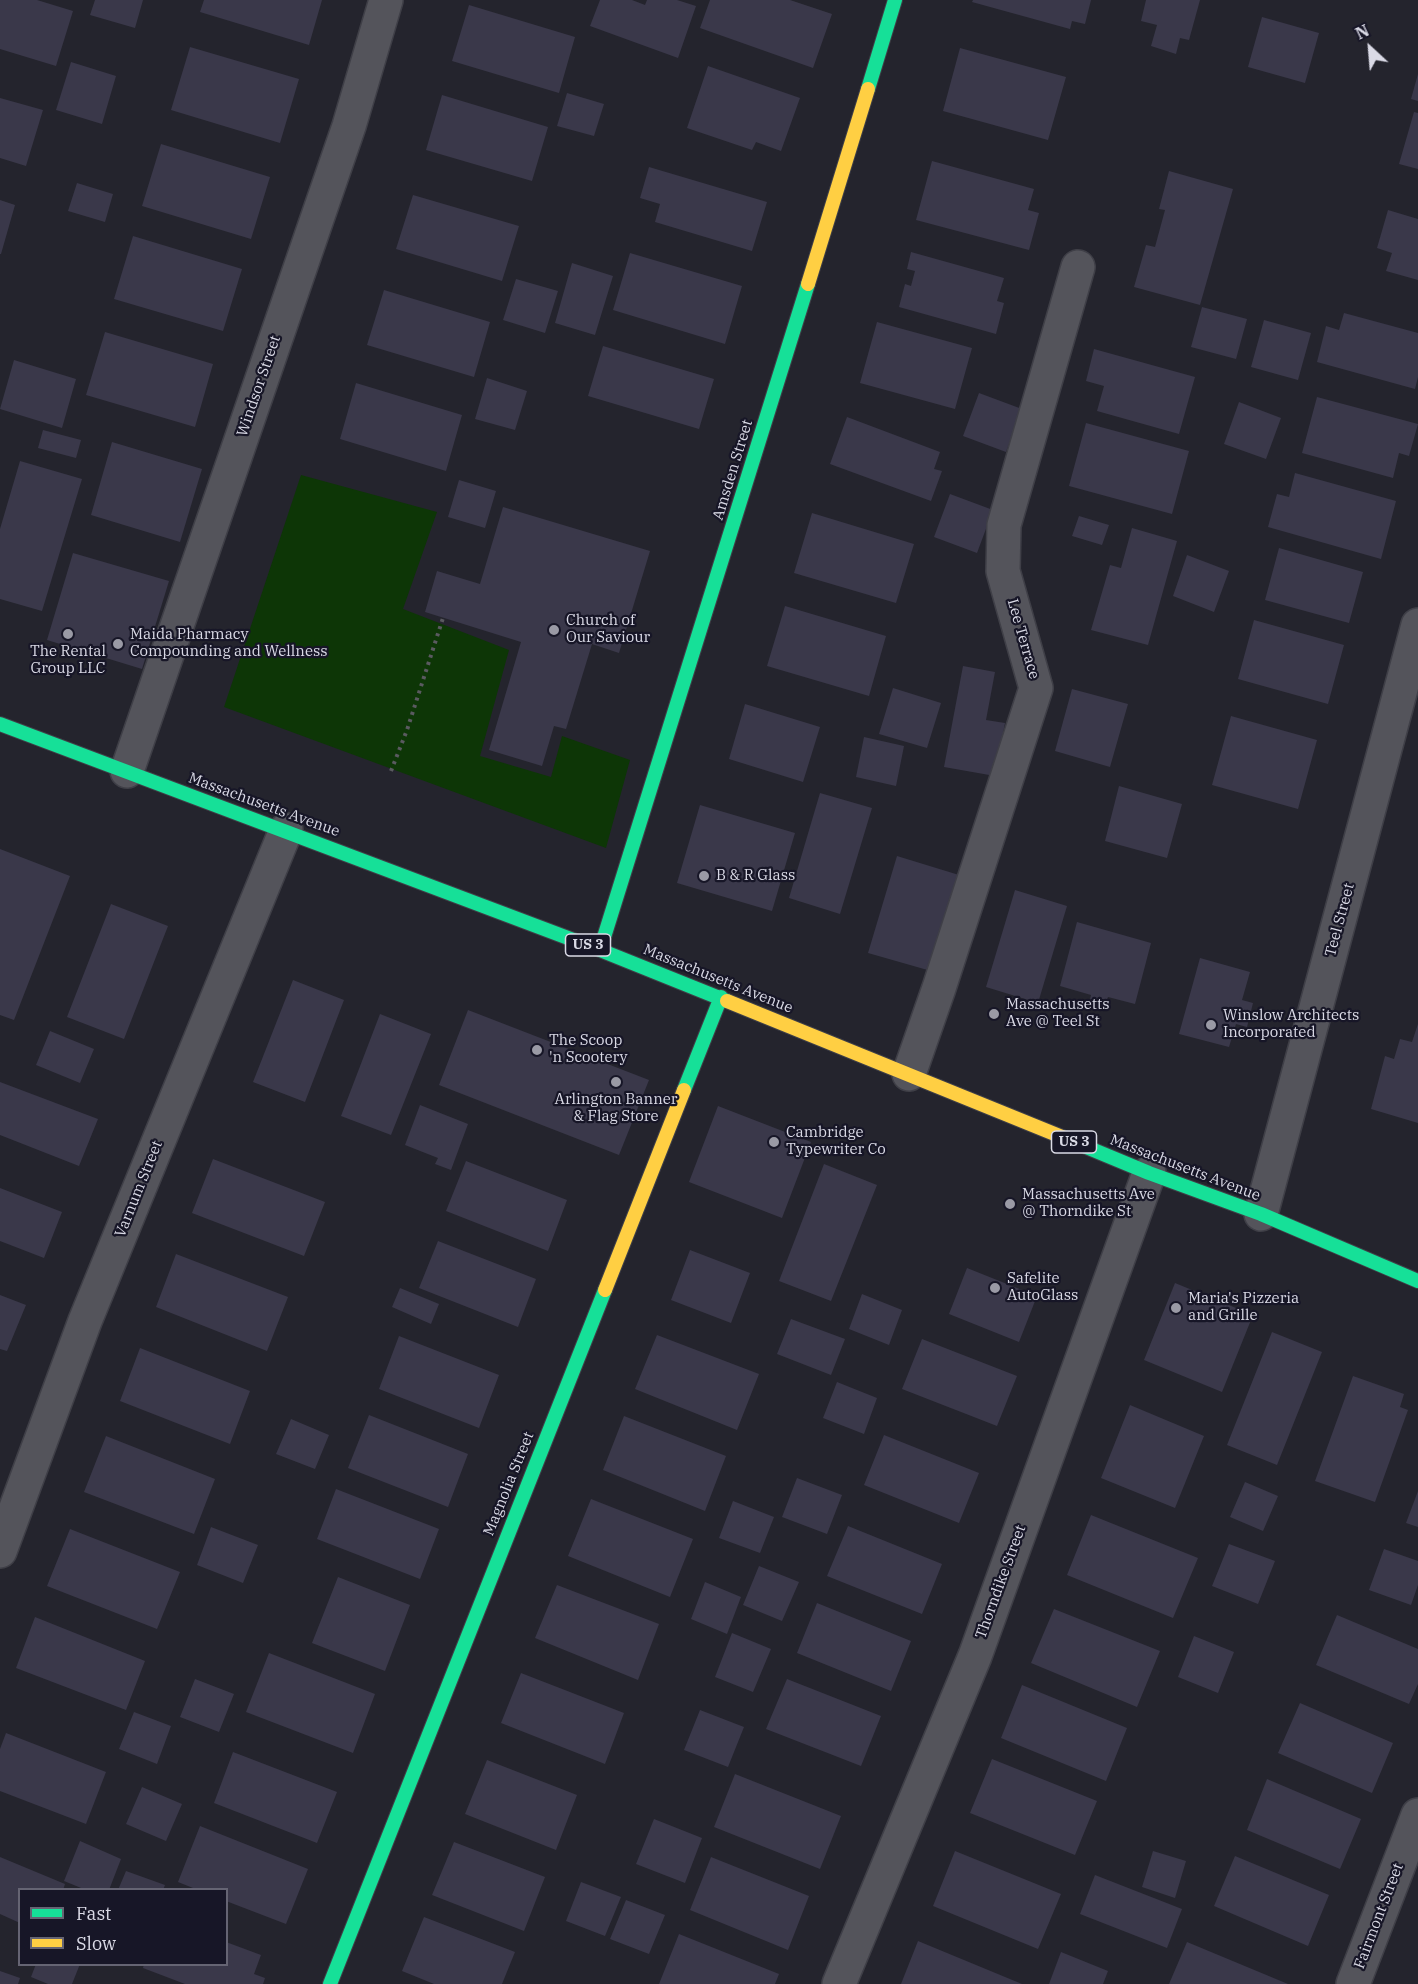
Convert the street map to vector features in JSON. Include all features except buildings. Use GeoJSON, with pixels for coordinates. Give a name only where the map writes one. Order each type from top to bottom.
{"type":"FeatureCollection","features":[{"type":"Feature","properties":{"kind":"main road","name":"Amsden Street"},"geometry":{"type":"LineString","coordinates":[[600,950],[794,332],[895,0]]}},
{"type":"Feature","properties":{"kind":"main road","name":"Massachusetts Avenue"},"geometry":{"type":"LineString","coordinates":[[0,724],[286,830],[721,997],[1149,1173],[1261,1214],[1418,1281]]}},
{"type":"Feature","properties":{"kind":"main road","name":"Magnolia Street"},"geometry":{"type":"LineString","coordinates":[[330,1984],[721,997]]}},
{"type":"Feature","properties":{"kind":"street","name":"Windsor Street"},"geometry":{"type":"LineString","coordinates":[[127,771],[349,126],[386,0]]}},
{"type":"Feature","properties":{"kind":"street","name":"Lee Terrace"},"geometry":{"type":"LineString","coordinates":[[909,1074],[1036,688],[1003,571],[1004,525],[1078,267]]}},
{"type":"Feature","properties":{"kind":"street","name":"Teel Street"},"geometry":{"type":"LineString","coordinates":[[1261,1214],[1418,625]]}},
{"type":"Feature","properties":{"kind":"street","name":"Varnum Street"},"geometry":{"type":"LineString","coordinates":[[0,1551],[85,1321],[286,830]]}},
{"type":"Feature","properties":{"kind":"street","name":"Thorndike Street"},"geometry":{"type":"LineString","coordinates":[[839,1984],[975,1656],[1149,1173]]}},
{"type":"Feature","properties":{"kind":"street","name":"Fairmont Street"},"geometry":{"type":"LineString","coordinates":[[1353,1984],[1418,1815]]}},
{"type":"Feature","properties":{"kind":"path"},"geometry":{"type":"LineString","coordinates":[[391,771],[443,618]]}},
{"type":"Feature","properties":{"kind":"green space"},"geometry":{"type":"Polygon","coordinates":[[[301,475],[437,512],[403,609],[509,650],[480,756],[551,777],[562,736],[630,760],[606,848],[224,707],[301,475]]]}},
{"type":"Feature","properties":{"kind":"traffic: fast"},"geometry":{"type":"LineString","coordinates":[[868,89],[895,0]]}},
{"type":"Feature","properties":{"kind":"traffic: fast"},"geometry":{"type":"LineString","coordinates":[[600,950],[808,284]]}},
{"type":"Feature","properties":{"kind":"traffic: fast"},"geometry":{"type":"LineString","coordinates":[[0,724],[600,950],[727,1001]]}},
{"type":"Feature","properties":{"kind":"traffic: fast"},"geometry":{"type":"LineString","coordinates":[[684,1090],[721,997]]}},
{"type":"Feature","properties":{"kind":"traffic: fast"},"geometry":{"type":"LineString","coordinates":[[1067,1139],[1149,1173],[1261,1214],[1418,1281]]}},
{"type":"Feature","properties":{"kind":"traffic: fast"},"geometry":{"type":"LineString","coordinates":[[330,1984],[605,1290]]}},
{"type":"Feature","properties":{"kind":"traffic: slow"},"geometry":{"type":"LineString","coordinates":[[808,284],[868,89]]}},
{"type":"Feature","properties":{"kind":"traffic: slow"},"geometry":{"type":"LineString","coordinates":[[727,1001],[1067,1139]]}},
{"type":"Feature","properties":{"kind":"traffic: slow"},"geometry":{"type":"LineString","coordinates":[[605,1290],[684,1090]]}},
{"type":"Feature","properties":{"kind":"place","name":"Church of Our Saviour"},"geometry":{"type":"Point","coordinates":[554,630]}},
{"type":"Feature","properties":{"kind":"place","name":"The Rental Group LLC"},"geometry":{"type":"Point","coordinates":[68,634]}},
{"type":"Feature","properties":{"kind":"place","name":"Maida Pharmacy Compounding and Wellness"},"geometry":{"type":"Point","coordinates":[118,644]}},
{"type":"Feature","properties":{"kind":"place","name":"B & R Glass"},"geometry":{"type":"Point","coordinates":[704,876]}},
{"type":"Feature","properties":{"kind":"place","name":"Massachusetts Ave @ Teel St"},"geometry":{"type":"Point","coordinates":[994,1014]}},
{"type":"Feature","properties":{"kind":"place","name":"Winslow Architects Incorporated"},"geometry":{"type":"Point","coordinates":[1211,1025]}},
{"type":"Feature","properties":{"kind":"place","name":"The Scoop 'n Scootery"},"geometry":{"type":"Point","coordinates":[537,1050]}},
{"type":"Feature","properties":{"kind":"place","name":"Arlington Banner & Flag Store"},"geometry":{"type":"Point","coordinates":[616,1082]}},
{"type":"Feature","properties":{"kind":"place","name":"Cambridge Typewriter Co"},"geometry":{"type":"Point","coordinates":[774,1142]}},
{"type":"Feature","properties":{"kind":"place","name":"Massachusetts Ave @ Thorndike St"},"geometry":{"type":"Point","coordinates":[1010,1204]}},
{"type":"Feature","properties":{"kind":"place","name":"Safelite AutoGlass"},"geometry":{"type":"Point","coordinates":[995,1288]}},
{"type":"Feature","properties":{"kind":"place","name":"Maria's Pizzeria and Grille"},"geometry":{"type":"Point","coordinates":[1176,1308]}}]}
